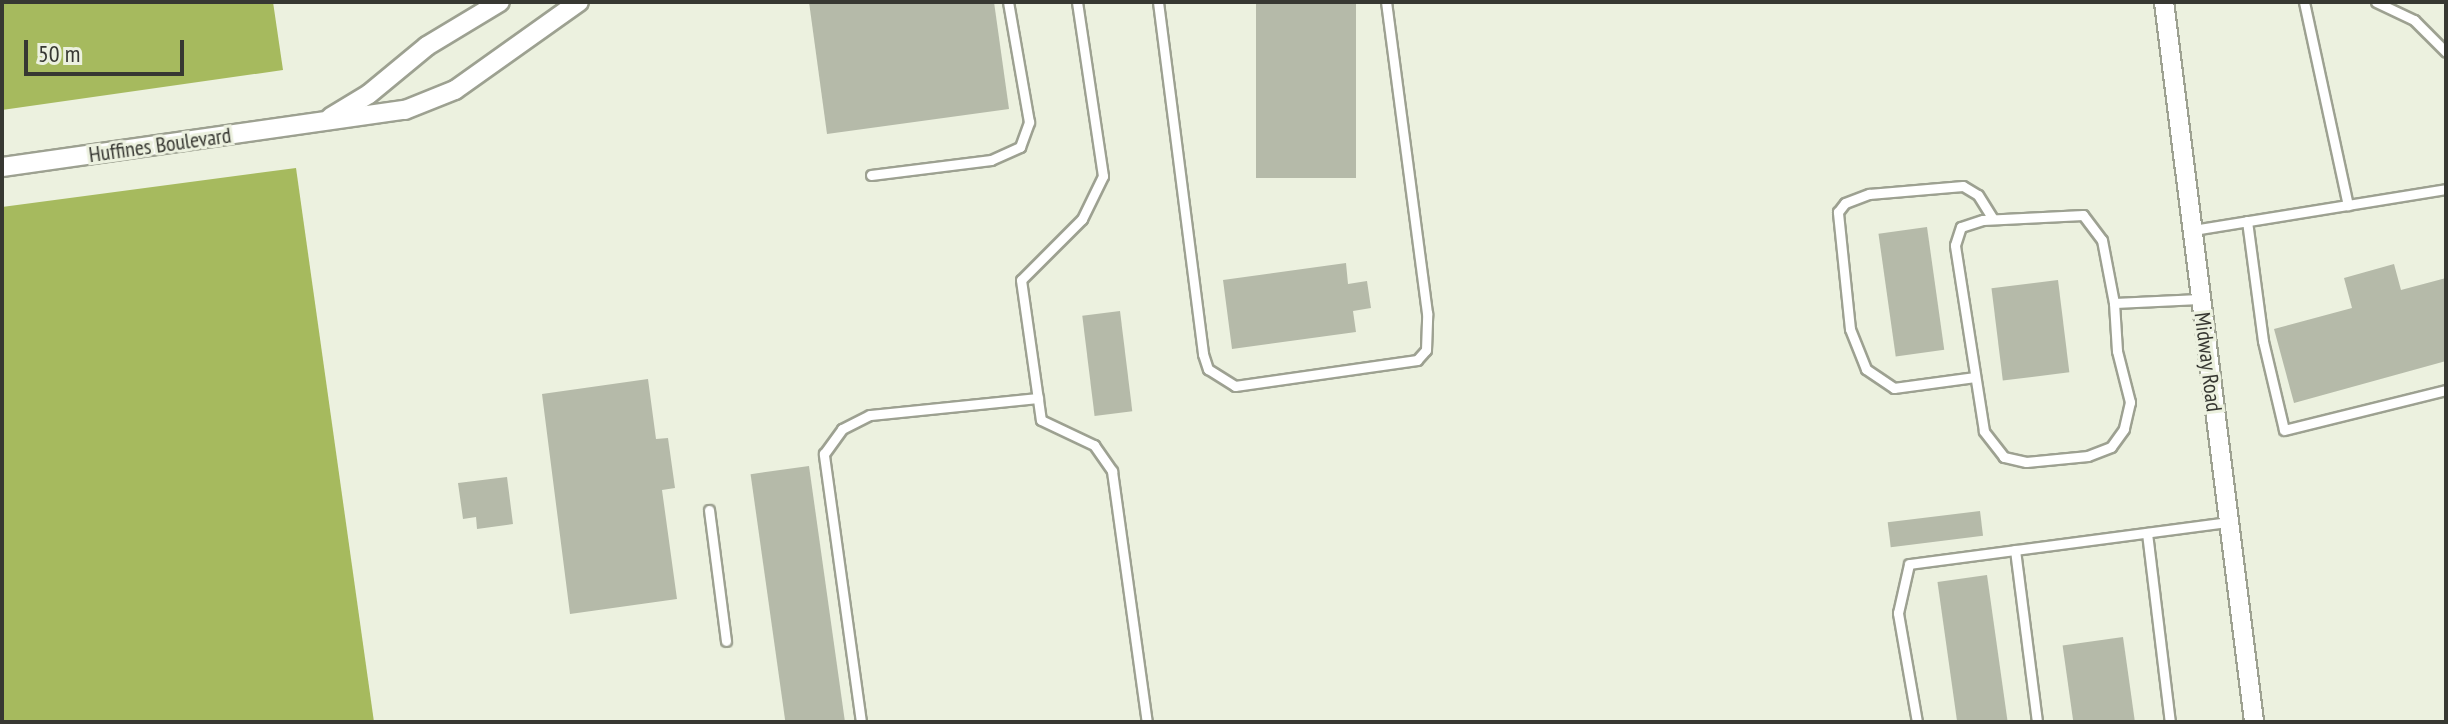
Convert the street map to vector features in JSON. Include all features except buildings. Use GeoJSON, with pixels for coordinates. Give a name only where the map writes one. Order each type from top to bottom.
{"type":"FeatureCollection","features":[{"type":"Feature","properties":{"kind":"street","name":"Huffines Boulevard"},"geometry":{"type":"LineString","coordinates":[[319,124],[500,2]]}},
{"type":"Feature","properties":{"kind":"street","name":"Huffines Boulevard"},"geometry":{"type":"LineString","coordinates":[[2,167],[405,110],[455,90],[579,2]]}},
{"type":"Feature","properties":{"kind":"street","name":"Midway Road"},"geometry":{"type":"LineString","coordinates":[[2164,2],[2254,722]]}},
{"type":"Feature","properties":{"kind":"lane"},"geometry":{"type":"LineString","coordinates":[[871,175],[991,160],[1020,147],[1029,122],[1008,2]]}},
{"type":"Feature","properties":{"kind":"lane"},"geometry":{"type":"LineString","coordinates":[[1077,2],[1103,176],[1082,219],[1021,280],[1041,420],[1094,445],[1112,471],[1147,722]]}},
{"type":"Feature","properties":{"kind":"lane"},"geometry":{"type":"LineString","coordinates":[[1158,2],[1203,354],[1208,369],[1235,386],[1417,360],[1426,350],[1427,313],[1386,2]]}},
{"type":"Feature","properties":{"kind":"lane"},"geometry":{"type":"LineString","coordinates":[[2304,2],[2348,205]]}},
{"type":"Feature","properties":{"kind":"lane"},"geometry":{"type":"LineString","coordinates":[[2376,2],[2414,20],[2446,52]]}},
{"type":"Feature","properties":{"kind":"lane"},"geometry":{"type":"LineString","coordinates":[[1975,377],[1894,388],[1866,369],[1850,329],[1838,212],[1845,203],[1869,194],[1963,186],[1978,195],[1993,219]]}},
{"type":"Feature","properties":{"kind":"lane"},"geometry":{"type":"LineString","coordinates":[[2192,230],[2446,189]]}},
{"type":"Feature","properties":{"kind":"lane"},"geometry":{"type":"LineString","coordinates":[[2083,215],[2102,240],[2114,303],[2117,351],[2130,402],[2124,429],[2111,447],[2088,456],[2026,462],[2004,457],[1984,431],[1955,245],[1961,227],[1993,219],[2083,215]]}},
{"type":"Feature","properties":{"kind":"lane"},"geometry":{"type":"LineString","coordinates":[[2247,221],[2263,341],[2284,430],[2446,390]]}},
{"type":"Feature","properties":{"kind":"lane"},"geometry":{"type":"LineString","coordinates":[[2114,303],[2200,299]]}},
{"type":"Feature","properties":{"kind":"lane"},"geometry":{"type":"LineString","coordinates":[[861,722],[824,454],[842,429],[870,415],[1038,398]]}},
{"type":"Feature","properties":{"kind":"lane"},"geometry":{"type":"LineString","coordinates":[[709,510],[726,641]]}},
{"type":"Feature","properties":{"kind":"lane"},"geometry":{"type":"LineString","coordinates":[[1917,722],[1898,613],[1909,564],[2228,522]]}},
{"type":"Feature","properties":{"kind":"lane"},"geometry":{"type":"LineString","coordinates":[[2147,533],[2170,722]]}},
{"type":"Feature","properties":{"kind":"lane"},"geometry":{"type":"LineString","coordinates":[[2015,550],[2037,722]]}},
{"type":"Feature","properties":{"kind":"green space"},"geometry":{"type":"Polygon","coordinates":[[[2,2],[273,2],[283,70],[2,110],[2,2]]]}},
{"type":"Feature","properties":{"kind":"green space"},"geometry":{"type":"Polygon","coordinates":[[[296,168],[374,722],[2,722],[2,207],[296,168]]]}}]}
